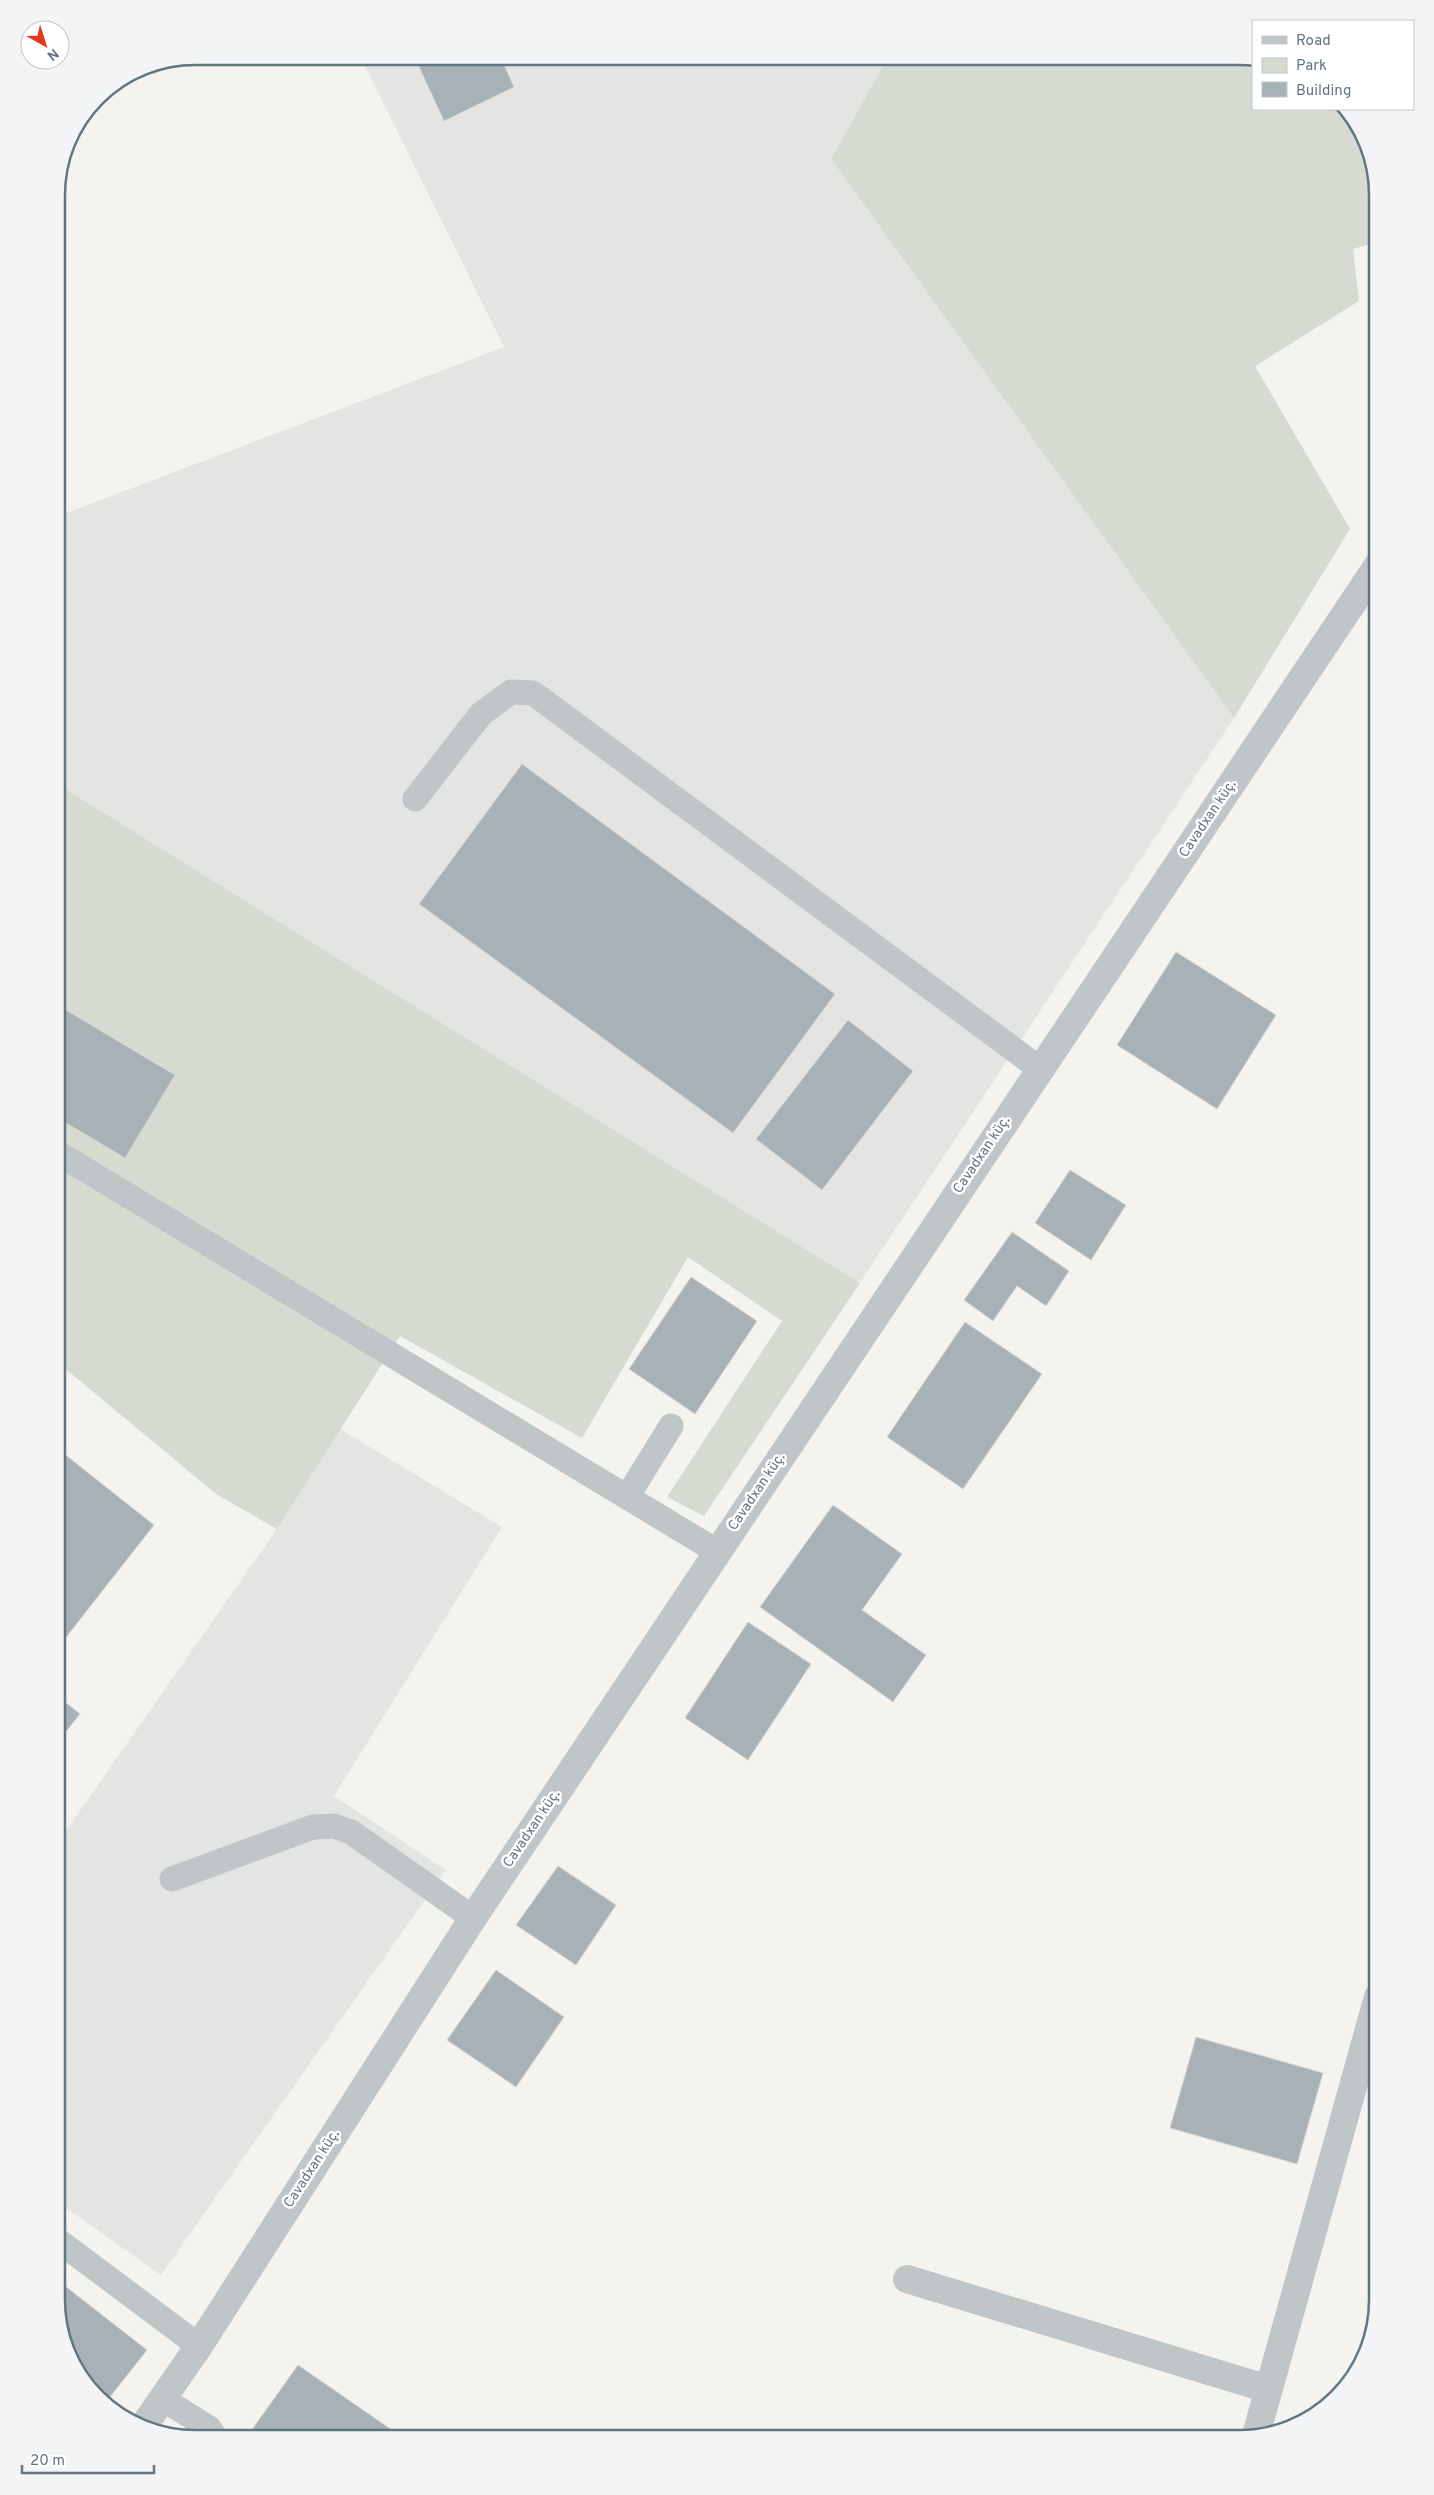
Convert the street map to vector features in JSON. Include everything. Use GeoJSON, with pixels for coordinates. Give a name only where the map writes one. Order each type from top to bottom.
{"type":"FeatureCollection","features":[{"type":"Feature","properties":{"kind":"street","name":"Cavadxan küç."},"geometry":{"type":"LineString","coordinates":[[147,2421],[199,2346],[473,1918],[1369,578]]}},
{"type":"Feature","properties":{"kind":"street"},"geometry":{"type":"LineString","coordinates":[[1258,2429],[1369,2029]]}},
{"type":"Feature","properties":{"kind":"street"},"geometry":{"type":"LineString","coordinates":[[907,2279],[1268,2389]]}},
{"type":"Feature","properties":{"kind":"lane"},"geometry":{"type":"LineString","coordinates":[[415,799],[481,714],[511,692],[532,693],[1040,1069]]}},
{"type":"Feature","properties":{"kind":"lane"},"geometry":{"type":"LineString","coordinates":[[65,1157],[718,1552]]}},
{"type":"Feature","properties":{"kind":"lane"},"geometry":{"type":"LineString","coordinates":[[626,1497],[671,1426]]}},
{"type":"Feature","properties":{"kind":"lane"},"geometry":{"type":"LineString","coordinates":[[172,1879],[314,1827],[334,1826],[351,1832],[473,1918]]}},
{"type":"Feature","properties":{"kind":"lane"},"geometry":{"type":"LineString","coordinates":[[65,2246],[199,2346]]}},
{"type":"Feature","properties":{"kind":"lane"},"geometry":{"type":"LineString","coordinates":[[163,2399],[210,2430]]}},
{"type":"Feature","properties":{"kind":"shaded area"},"geometry":{"type":"Polygon","coordinates":[[[364,65],[883,65],[831,159],[1234,718],[860,1283],[65,789],[65,514],[504,347],[364,65]]]}},
{"type":"Feature","properties":{"kind":"shaded area"},"geometry":{"type":"Polygon","coordinates":[[[340,1429],[502,1527],[334,1796],[446,1870],[161,2275],[65,2207],[65,1832],[277,1529],[340,1429]]]}},
{"type":"Feature","properties":{"kind":"green space"},"geometry":{"type":"Polygon","coordinates":[[[883,65],[1247,65],[1252,66],[1252,110],[1338,110],[1356,138],[1362,153],[1369,187],[1369,245],[1353,249],[1359,301],[1255,366],[1350,529],[1234,718],[831,159],[883,65]]]}},
{"type":"Feature","properties":{"kind":"green space"},"geometry":{"type":"Polygon","coordinates":[[[65,789],[860,1283],[704,1516],[667,1497],[782,1321],[688,1257],[582,1438],[400,1336],[277,1529],[216,1494],[65,1368],[65,789]]]}},
{"type":"Feature","properties":{"kind":"building"},"geometry":{"type":"Polygon","coordinates":[[[418,65],[504,65],[514,87],[444,121],[418,65]]]}},
{"type":"Feature","properties":{"kind":"building"},"geometry":{"type":"Polygon","coordinates":[[[522,764],[835,994],[733,1133],[419,904],[522,764]]]}},
{"type":"Feature","properties":{"kind":"building"},"geometry":{"type":"Polygon","coordinates":[[[1176,952],[1276,1015],[1217,1109],[1117,1045],[1176,952]]]}},
{"type":"Feature","properties":{"kind":"building"},"geometry":{"type":"Polygon","coordinates":[[[65,1009],[175,1075],[125,1158],[65,1122],[65,1009]]]}},
{"type":"Feature","properties":{"kind":"building"},"geometry":{"type":"Polygon","coordinates":[[[848,1020],[913,1071],[822,1190],[756,1139],[848,1020]]]}},
{"type":"Feature","properties":{"kind":"building"},"geometry":{"type":"Polygon","coordinates":[[[1070,1170],[1126,1205],[1091,1260],[1035,1223],[1070,1170]]]}},
{"type":"Feature","properties":{"kind":"building"},"geometry":{"type":"Polygon","coordinates":[[[1012,1232],[1069,1271],[1046,1306],[1017,1286],[993,1321],[964,1300],[1012,1232]]]}},
{"type":"Feature","properties":{"kind":"building"},"geometry":{"type":"Polygon","coordinates":[[[691,1277],[757,1321],[695,1414],[629,1369],[691,1277]]]}},
{"type":"Feature","properties":{"kind":"building"},"geometry":{"type":"Polygon","coordinates":[[[965,1322],[1042,1374],[963,1489],[887,1437],[965,1322]]]}},
{"type":"Feature","properties":{"kind":"building"},"geometry":{"type":"Polygon","coordinates":[[[65,1455],[154,1525],[65,1639],[65,1455]]]}},
{"type":"Feature","properties":{"kind":"building"},"geometry":{"type":"Polygon","coordinates":[[[833,1505],[902,1554],[862,1610],[926,1655],[893,1702],[760,1607],[833,1505]]]}},
{"type":"Feature","properties":{"kind":"building"},"geometry":{"type":"Polygon","coordinates":[[[748,1622],[811,1664],[748,1760],[685,1718],[748,1622]]]}},
{"type":"Feature","properties":{"kind":"building"},"geometry":{"type":"Polygon","coordinates":[[[65,1702],[80,1714],[65,1733],[65,1702]]]}},
{"type":"Feature","properties":{"kind":"building"},"geometry":{"type":"Polygon","coordinates":[[[558,1866],[616,1905],[576,1965],[516,1925],[558,1866]]]}},
{"type":"Feature","properties":{"kind":"building"},"geometry":{"type":"Polygon","coordinates":[[[496,1970],[564,2017],[516,2087],[447,2040],[496,1970]]]}},
{"type":"Feature","properties":{"kind":"building"},"geometry":{"type":"Polygon","coordinates":[[[1196,2037],[1323,2073],[1297,2164],[1170,2128],[1196,2037]]]}},
{"type":"Feature","properties":{"kind":"building"},"geometry":{"type":"Polygon","coordinates":[[[65,2286],[147,2350],[109,2398],[87,2372],[72,2342],[65,2308],[65,2286]]]}},
{"type":"Feature","properties":{"kind":"building"},"geometry":{"type":"Polygon","coordinates":[[[298,2365],[392,2430],[252,2430],[298,2365]]]}}]}
